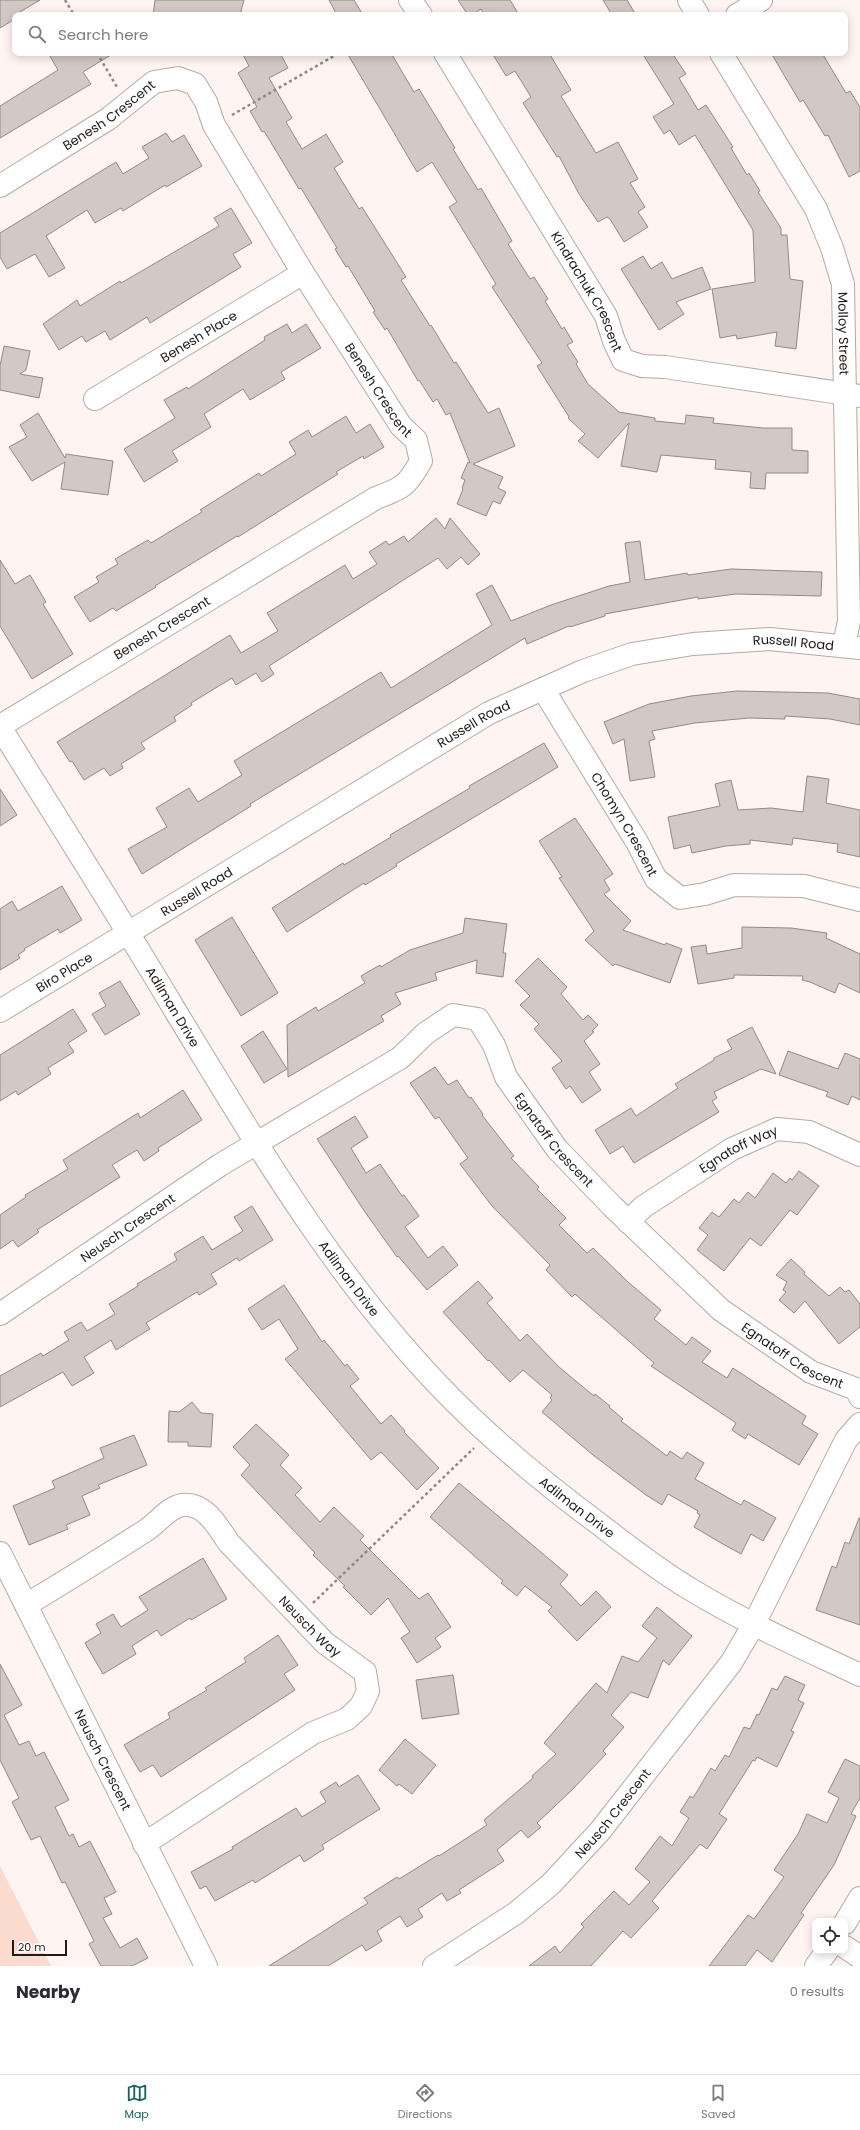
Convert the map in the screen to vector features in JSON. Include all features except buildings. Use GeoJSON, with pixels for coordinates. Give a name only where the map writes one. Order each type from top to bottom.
{"type":"FeatureCollection","features":[{"type":"Feature","properties":{"kind":"street"},"geometry":{"type":"LineString","coordinates":[[410,0],[420,12]]}},
{"type":"Feature","properties":{"kind":"street"},"geometry":{"type":"LineString","coordinates":[[689,0],[696,12]]}},
{"type":"Feature","properties":{"kind":"street"},"geometry":{"type":"LineString","coordinates":[[742,12],[761,0]]}},
{"type":"Feature","properties":{"kind":"street","name":"Kindrachuk Crescent"},"geometry":{"type":"LineString","coordinates":[[447,56],[606,316],[614,341],[623,360],[642,366],[665,367],[852,395]]}},
{"type":"Feature","properties":{"kind":"street","name":"Molloy Street"},"geometry":{"type":"LineString","coordinates":[[724,56],[816,209],[832,248],[843,284],[852,395],[849,621],[852,646]]}},
{"type":"Feature","properties":{"kind":"street","name":"Benesh Crescent"},"geometry":{"type":"LineString","coordinates":[[0,186],[108,119],[154,82],[178,78],[195,84],[206,102],[214,125],[303,273],[401,426],[416,440],[422,461],[409,482],[392,492],[376,498],[0,727]]}},
{"type":"Feature","properties":{"kind":"street","name":"Benesh Place"},"geometry":{"type":"LineString","coordinates":[[95,399],[303,273]]}},
{"type":"Feature","properties":{"kind":"street","name":"Russell Road"},"geometry":{"type":"LineString","coordinates":[[128,932],[230,873],[490,713],[583,671],[632,654],[693,644],[770,639],[852,646]]}},
{"type":"Feature","properties":{"kind":"street","name":"Chomyn Crescent"},"geometry":{"type":"LineString","coordinates":[[543,689],[637,842],[656,879],[680,898],[705,894],[734,885],[804,886],[860,900]]}},
{"type":"Feature","properties":{"kind":"street","name":"Adilman Drive"},"geometry":{"type":"LineString","coordinates":[[0,727],[258,1144],[334,1260],[389,1330],[453,1400],[533,1472],[635,1552],[691,1590],[754,1624],[860,1675]]}},
{"type":"Feature","properties":{"kind":"street","name":"Biro Place"},"geometry":{"type":"LineString","coordinates":[[0,1011],[128,932]]}},
{"type":"Feature","properties":{"kind":"street","name":"Egnatoff Crescent"},"geometry":{"type":"LineString","coordinates":[[258,1144],[400,1058],[426,1033],[453,1015],[478,1019],[494,1045],[506,1078],[556,1148],[628,1222],[721,1310],[811,1372],[856,1388],[860,1397]]}},
{"type":"Feature","properties":{"kind":"street","name":"Egnatoff Way"},"geometry":{"type":"LineString","coordinates":[[628,1222],[643,1206],[732,1148],[777,1129],[809,1132],[860,1155]]}},
{"type":"Feature","properties":{"kind":"street","name":"Neusch Crescent"},"geometry":{"type":"LineString","coordinates":[[0,1314],[220,1165],[258,1144]]}},
{"type":"Feature","properties":{"kind":"street"},"geometry":{"type":"LineString","coordinates":[[754,1624],[846,1440],[860,1424]]}},
{"type":"Feature","properties":{"kind":"street","name":"Neusch Way"},"geometry":{"type":"LineString","coordinates":[[26,1605],[147,1530],[166,1514],[182,1505],[201,1508],[229,1543],[325,1643],[365,1672],[368,1691],[361,1706],[347,1719],[313,1733],[144,1844]]}},
{"type":"Feature","properties":{"kind":"street","name":"Neusch Crescent"},"geometry":{"type":"LineString","coordinates":[[0,1553],[206,1966]]}},
{"type":"Feature","properties":{"kind":"street","name":"Neusch Crescent"},"geometry":{"type":"LineString","coordinates":[[434,1966],[516,1913],[551,1884],[580,1854],[605,1825],[731,1663],[754,1624]]}},
{"type":"Feature","properties":{"kind":"street"},"geometry":{"type":"LineString","coordinates":[[848,1918],[860,1898]]}},
{"type":"Feature","properties":{"kind":"street"},"geometry":{"type":"LineString","coordinates":[[848,1949],[860,1957]]}},
{"type":"Feature","properties":{"kind":"street"},"geometry":{"type":"LineString","coordinates":[[816,1966],[825,1954]]}},
{"type":"Feature","properties":{"kind":"path"},"geometry":{"type":"LineString","coordinates":[[65,0],[72,12]]}},
{"type":"Feature","properties":{"kind":"path"},"geometry":{"type":"LineString","coordinates":[[99,56],[120,92]]}},
{"type":"Feature","properties":{"kind":"path"},"geometry":{"type":"LineString","coordinates":[[229,117],[334,56]]}},
{"type":"Feature","properties":{"kind":"path"},"geometry":{"type":"LineString","coordinates":[[312,1604],[474,1448]]}},
{"type":"Feature","properties":{"kind":"shaded area"},"geometry":{"type":"Polygon","coordinates":[[[0,1866],[51,1966],[0,1966],[0,1866]]]}}]}
